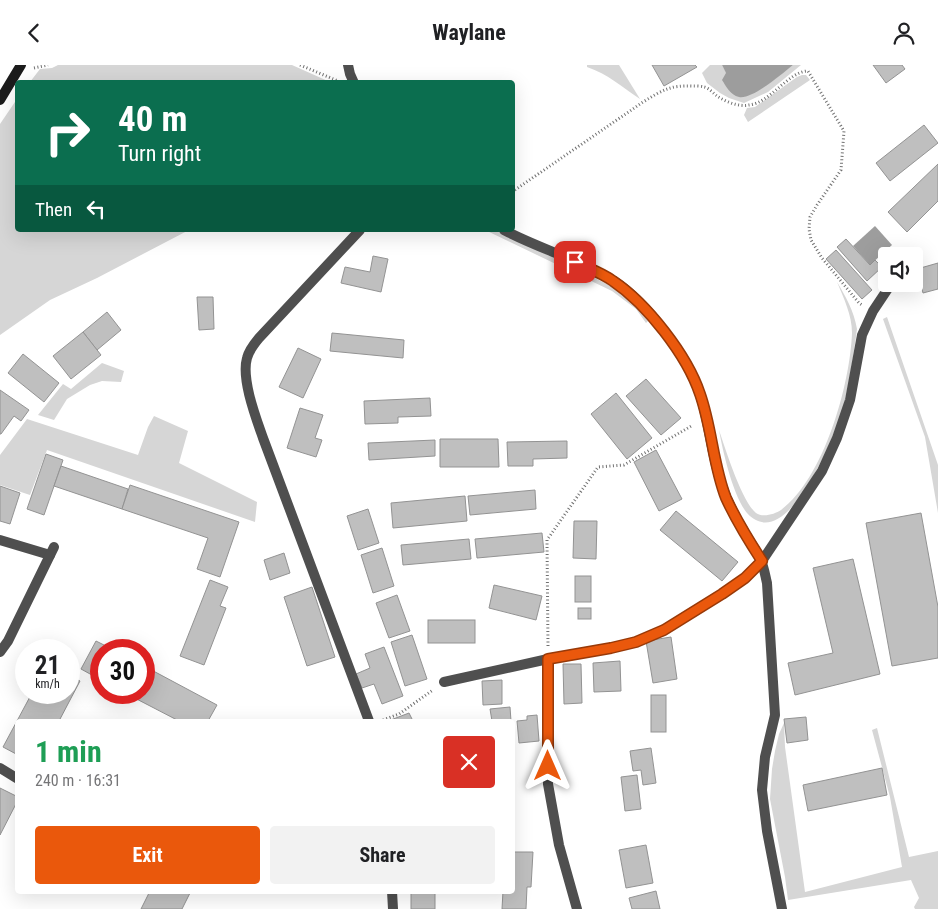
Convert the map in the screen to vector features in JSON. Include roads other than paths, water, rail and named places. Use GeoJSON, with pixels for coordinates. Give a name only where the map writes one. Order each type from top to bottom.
{"type":"FeatureCollection","features":[{"type":"Feature","properties":{"kind":"main road"},"geometry":{"type":"LineString","coordinates":[[0,100],[21,65]]}},
{"type":"Feature","properties":{"kind":"street"},"geometry":{"type":"LineString","coordinates":[[348,65],[353,80]]}},
{"type":"Feature","properties":{"kind":"street"},"geometry":{"type":"LineString","coordinates":[[358,232],[249,350],[245,374],[263,438],[368,719]]}},
{"type":"Feature","properties":{"kind":"street"},"geometry":{"type":"LineString","coordinates":[[509,232],[592,269],[612,280],[633,297],[654,318],[674,345],[700,393],[720,479],[739,524],[762,561],[768,583],[775,715],[766,757],[762,790],[767,831],[782,909]]}},
{"type":"Feature","properties":{"kind":"street"},"geometry":{"type":"LineString","coordinates":[[444,682],[636,642],[664,630],[745,578],[762,561],[822,471],[837,438],[850,400],[862,335],[873,311],[886,292]]}},
{"type":"Feature","properties":{"kind":"street"},"geometry":{"type":"LineString","coordinates":[[0,540],[52,551],[8,641],[0,652]]}},
{"type":"Feature","properties":{"kind":"street"},"geometry":{"type":"LineString","coordinates":[[548,659],[548,784],[559,845],[577,909]]}},
{"type":"Feature","properties":{"kind":"street"},"geometry":{"type":"LineString","coordinates":[[0,768],[15,777]]}},
{"type":"Feature","properties":{"kind":"street"},"geometry":{"type":"LineString","coordinates":[[392,894],[393,909]]}}]}
